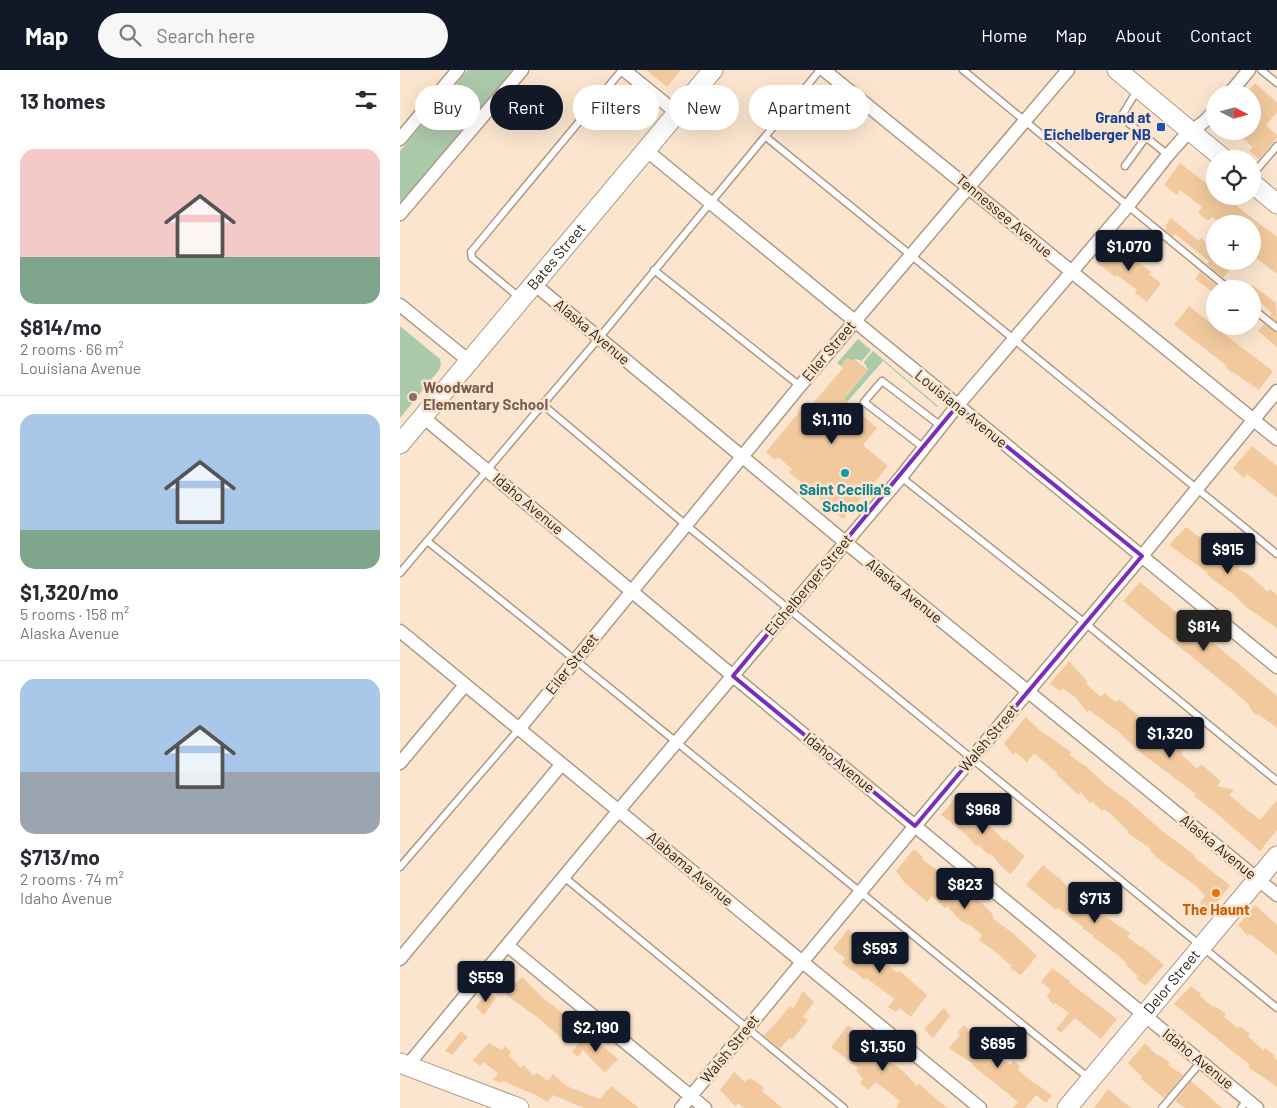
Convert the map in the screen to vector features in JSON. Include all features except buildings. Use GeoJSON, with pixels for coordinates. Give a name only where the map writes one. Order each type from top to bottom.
{"type":"FeatureCollection","features":[{"type":"Feature","properties":{"kind":"main road","name":"Bates Street"},"geometry":{"type":"LineString","coordinates":[[700,85],[712,70]]}},
{"type":"Feature","properties":{"kind":"main road"},"geometry":{"type":"LineString","coordinates":[[1116,70],[1213,150]]}},
{"type":"Feature","properties":{"kind":"main road","name":"Bates Street"},"geometry":{"type":"LineString","coordinates":[[400,444],[669,123]]}},
{"type":"Feature","properties":{"kind":"main road"},"geometry":{"type":"LineString","coordinates":[[1261,191],[1277,204]]}},
{"type":"Feature","properties":{"kind":"main road","name":"Delor Street"},"geometry":{"type":"LineString","coordinates":[[1067,1108],[1277,856]]}},
{"type":"Feature","properties":{"kind":"main road"},"geometry":{"type":"LineString","coordinates":[[404,1064],[507,1106]]}},
{"type":"Feature","properties":{"kind":"street"},"geometry":{"type":"LineString","coordinates":[[400,139],[458,70]]}},
{"type":"Feature","properties":{"kind":"street"},"geometry":{"type":"LineString","coordinates":[[400,214],[522,70]]}},
{"type":"Feature","properties":{"kind":"street"},"geometry":{"type":"LineString","coordinates":[[623,70],[669,107]]}},
{"type":"Feature","properties":{"kind":"street","name":"Tennessee Avenue"},"geometry":{"type":"LineString","coordinates":[[824,70],[1277,439]]}},
{"type":"Feature","properties":{"kind":"street","name":"Eiler Street"},"geometry":{"type":"LineString","coordinates":[[519,730],[577,660],[630,591],[800,386],[1068,70]]}},
{"type":"Feature","properties":{"kind":"street"},"geometry":{"type":"LineString","coordinates":[[1236,85],[1249,70]]}},
{"type":"Feature","properties":{"kind":"street","name":"Eichelberger Street"},"geometry":{"type":"LineString","coordinates":[[404,1064],[508,946],[619,810],[901,477],[957,406],[1127,207],[1168,155],[1190,131],[1206,120]]}},
{"type":"Feature","properties":{"kind":"street","name":"Louisiana Avenue"},"geometry":{"type":"LineString","coordinates":[[646,150],[1277,667]]}},
{"type":"Feature","properties":{"kind":"street","name":"Alaska Avenue"},"geometry":{"type":"LineString","coordinates":[[534,284],[742,458],[1277,896]]}},
{"type":"Feature","properties":{"kind":"street"},"geometry":{"type":"LineString","coordinates":[[400,305],[469,361]]}},
{"type":"Feature","properties":{"kind":"street","name":"Walsh Street"},"geometry":{"type":"LineString","coordinates":[[681,1108],[1142,556],[1277,391]]}},
{"type":"Feature","properties":{"kind":"street","name":"Idaho Avenue"},"geometry":{"type":"LineString","coordinates":[[423,417],[630,591],[1145,1016],[1248,1105]]}},
{"type":"Feature","properties":{"kind":"street","name":"Alabama Avenue"},"geometry":{"type":"LineString","coordinates":[[400,631],[980,1108]]}},
{"type":"Feature","properties":{"kind":"street"},"geometry":{"type":"LineString","coordinates":[[400,763],[465,685]]}},
{"type":"Feature","properties":{"kind":"street"},"geometry":{"type":"LineString","coordinates":[[400,959],[561,765]]}},
{"type":"Feature","properties":{"kind":"street"},"geometry":{"type":"LineString","coordinates":[[508,946],[705,1108]]}},
{"type":"Feature","properties":{"kind":"lane"},"geometry":{"type":"LineString","coordinates":[[521,298],[472,258],[471,252],[623,70]]}},
{"type":"Feature","properties":{"kind":"lane"},"geometry":{"type":"LineString","coordinates":[[400,573],[599,338],[820,70]]}},
{"type":"Feature","properties":{"kind":"lane"},"geometry":{"type":"LineString","coordinates":[[963,70],[1217,280]]}},
{"type":"Feature","properties":{"kind":"lane"},"geometry":{"type":"LineString","coordinates":[[1260,70],[1277,83]]}},
{"type":"Feature","properties":{"kind":"lane"},"geometry":{"type":"LineString","coordinates":[[1138,88],[1121,117],[1168,155]]}},
{"type":"Feature","properties":{"kind":"lane"},"geometry":{"type":"LineString","coordinates":[[766,137],[1277,554]]}},
{"type":"Feature","properties":{"kind":"lane"},"geometry":{"type":"LineString","coordinates":[[1126,166],[1146,137]]}},
{"type":"Feature","properties":{"kind":"lane"},"geometry":{"type":"LineString","coordinates":[[1261,164],[1277,146]]}},
{"type":"Feature","properties":{"kind":"lane"},"geometry":{"type":"LineString","coordinates":[[654,270],[800,386]]}},
{"type":"Feature","properties":{"kind":"lane"},"geometry":{"type":"LineString","coordinates":[[1261,315],[1277,328]]}},
{"type":"Feature","properties":{"kind":"lane"},"geometry":{"type":"LineString","coordinates":[[924,448],[864,402],[882,380],[941,426]]}},
{"type":"Feature","properties":{"kind":"lane"},"geometry":{"type":"LineString","coordinates":[[542,404],[971,760],[1203,946],[1277,1008]]}},
{"type":"Feature","properties":{"kind":"lane"},"geometry":{"type":"LineString","coordinates":[[901,477],[1085,623],[1277,781]]}},
{"type":"Feature","properties":{"kind":"lane"},"geometry":{"type":"LineString","coordinates":[[427,541],[678,741],[860,893],[1090,1080]]}},
{"type":"Feature","properties":{"kind":"lane"},"geometry":{"type":"LineString","coordinates":[[400,867],[519,730]]}},
{"type":"Feature","properties":{"kind":"lane"},"geometry":{"type":"LineString","coordinates":[[564,877],[844,1108]]}},
{"type":"Feature","properties":{"kind":"lane"},"geometry":{"type":"LineString","coordinates":[[1162,1108],[1200,1062]]}},
{"type":"Feature","properties":{"kind":"highlighted area"},"geometry":{"type":"Polygon","coordinates":[[[957,406],[1142,556],[915,826],[733,676],[957,406]]]}},
{"type":"Feature","properties":{"kind":"green space"},"geometry":{"type":"Polygon","coordinates":[[[468,70],[512,70],[500,85],[490,85],[490,97],[480,109],[480,85],[455,85],[468,70]]]}},
{"type":"Feature","properties":{"kind":"green space"},"geometry":{"type":"Polygon","coordinates":[[[418,130],[462,130],[400,205],[400,151],[418,130]]]}},
{"type":"Feature","properties":{"kind":"green space","name":"Woodward Elementary School"},"geometry":{"type":"Polygon","coordinates":[[[400,326],[440,359],[441,364],[439,370],[400,418],[400,326]]]}},
{"type":"Feature","properties":{"kind":"green space"},"geometry":{"type":"Polygon","coordinates":[[[858,339],[871,350],[862,361],[856,359],[852,361],[847,358],[841,366],[837,363],[858,339]]]}},
{"type":"Feature","properties":{"kind":"green space"},"geometry":{"type":"Polygon","coordinates":[[[873,351],[938,406],[883,361],[847,402],[844,399],[868,370],[864,362],[873,351]]]}},
{"type":"Feature","properties":{"kind":"place","name":"Grand at Eichelberger NB"},"geometry":{"type":"Point","coordinates":[1161,127]}},
{"type":"Feature","properties":{"kind":"place","name":"Woodward Elementary School"},"geometry":{"type":"Point","coordinates":[413,397]}},
{"type":"Feature","properties":{"kind":"place","name":"Saint Cecilia's School"},"geometry":{"type":"Point","coordinates":[845,473]}},
{"type":"Feature","properties":{"kind":"place","name":"The Haunt"},"geometry":{"type":"Point","coordinates":[1216,893]}}]}
